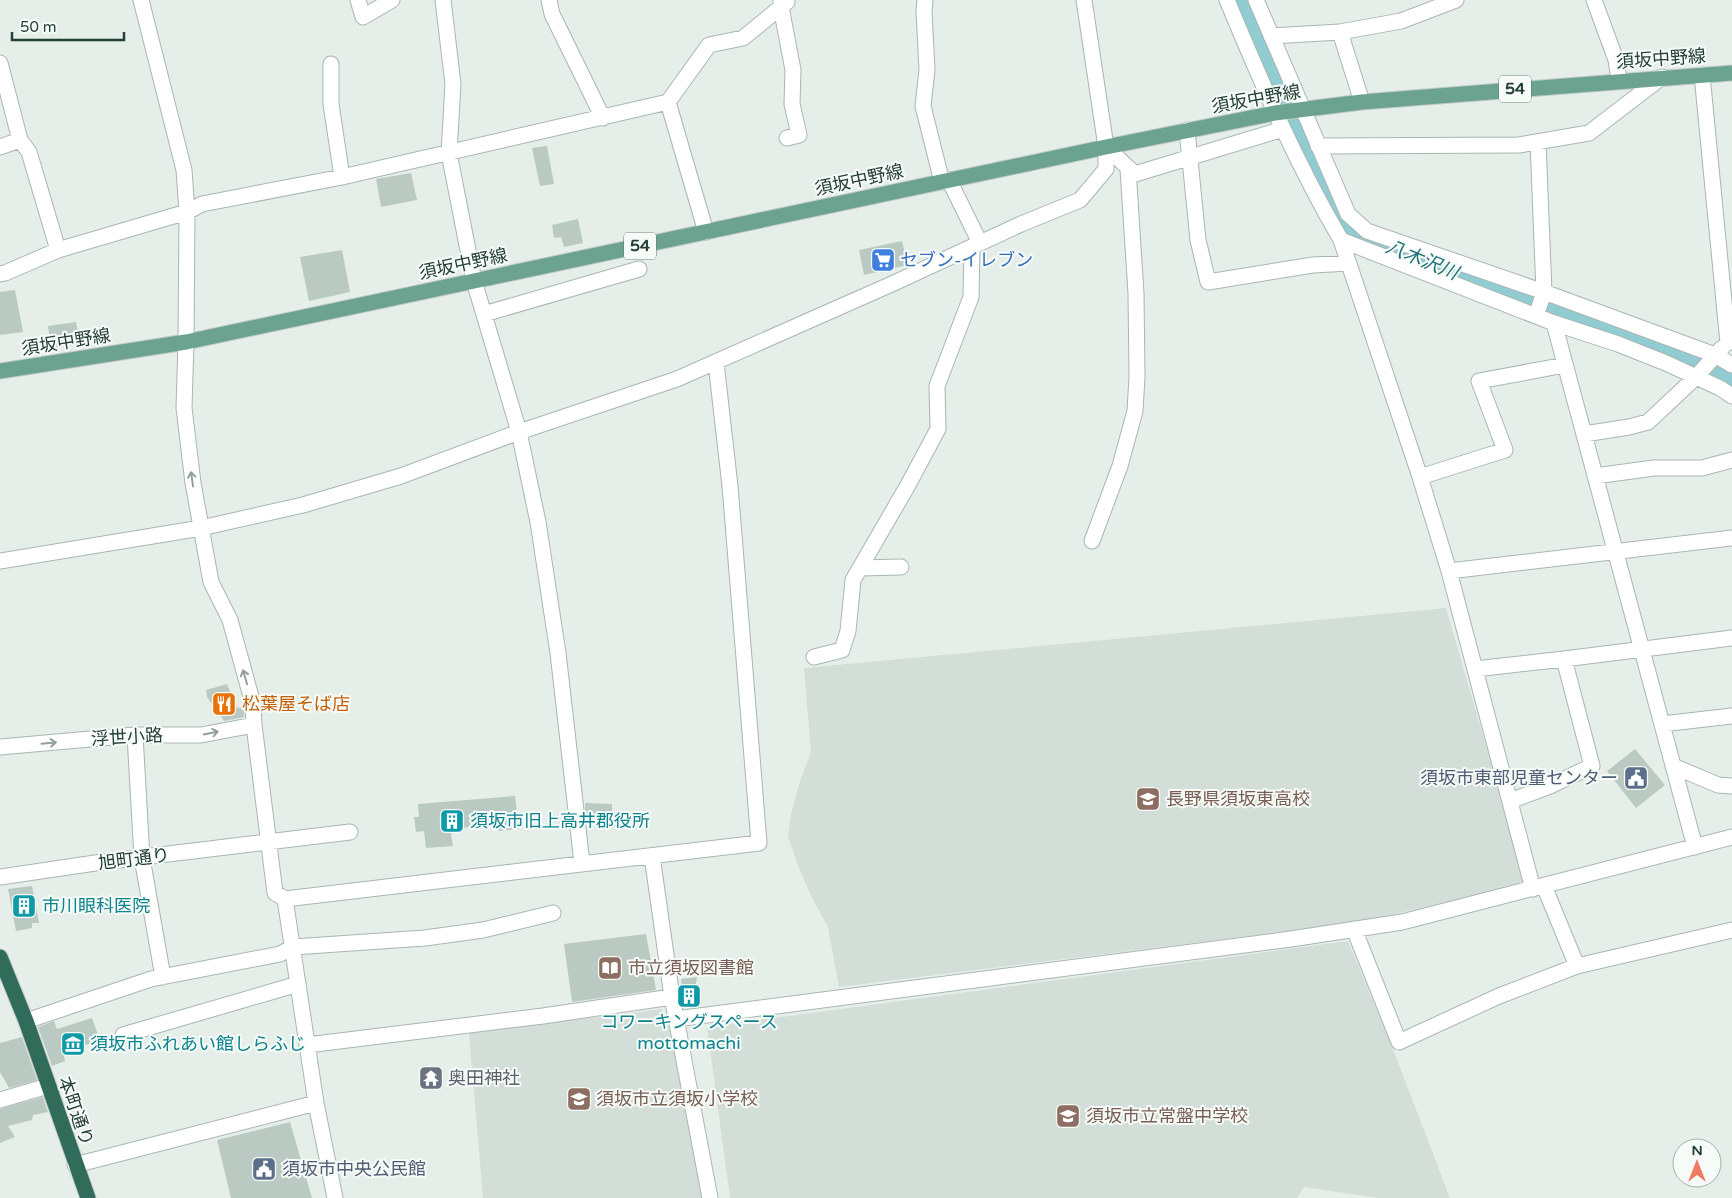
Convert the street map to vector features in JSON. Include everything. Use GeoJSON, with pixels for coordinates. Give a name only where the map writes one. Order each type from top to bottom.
{"type":"FeatureCollection","features":[{"type":"Feature","properties":{"kind":"highway","name":"本町通り"},"geometry":{"type":"LineString","coordinates":[[0,957],[26,1021],[88,1198]]}},
{"type":"Feature","properties":{"kind":"main road","name":"須坂中野線"},"geometry":{"type":"LineString","coordinates":[[0,371],[186,342],[1106,147],[1277,113],[1362,102],[1732,72]]}},
{"type":"Feature","properties":{"kind":"street"},"geometry":{"type":"LineString","coordinates":[[141,0],[184,170],[187,212],[184,408],[193,483],[212,582],[230,620],[253,704],[275,893],[285,898],[759,843],[730,486],[716,363]]}},
{"type":"Feature","properties":{"kind":"street"},"geometry":{"type":"LineString","coordinates":[[358,0],[363,16],[392,0]]}},
{"type":"Feature","properties":{"kind":"street"},"geometry":{"type":"LineString","coordinates":[[443,0],[453,84],[450,152],[474,281],[519,432],[538,522],[558,653],[582,863]]}},
{"type":"Feature","properties":{"kind":"street"},"geometry":{"type":"LineString","coordinates":[[549,0],[552,14],[603,118]]}},
{"type":"Feature","properties":{"kind":"street"},"geometry":{"type":"LineString","coordinates":[[814,657],[842,650],[848,632],[853,580],[938,429],[937,386],[971,296],[976,245],[946,181],[923,106],[927,70],[925,0]]}},
{"type":"Feature","properties":{"kind":"street"},"geometry":{"type":"LineString","coordinates":[[0,561],[201,528],[303,505],[401,476],[519,432],[678,379],[1080,200],[1106,170],[1106,147],[1084,0]]}},
{"type":"Feature","properties":{"kind":"street"},"geometry":{"type":"LineString","coordinates":[[1227,0],[1283,129],[1320,204],[1341,240],[1450,571],[1510,801],[1539,887],[1577,966]]}},
{"type":"Feature","properties":{"kind":"street"},"geometry":{"type":"LineString","coordinates":[[1256,0],[1300,110],[1348,214],[1367,231],[1540,304],[1554,323],[1694,847]]}},
{"type":"Feature","properties":{"kind":"street"},"geometry":{"type":"LineString","coordinates":[[1271,36],[1340,32],[1401,21],[1428,5],[1456,0]]}},
{"type":"Feature","properties":{"kind":"street"},"geometry":{"type":"LineString","coordinates":[[1594,0],[1616,60],[1619,80]]}},
{"type":"Feature","properties":{"kind":"street"},"geometry":{"type":"LineString","coordinates":[[0,274],[58,250],[187,212],[202,204],[342,177],[668,102],[709,45],[743,38],[784,2]]}},
{"type":"Feature","properties":{"kind":"street"},"geometry":{"type":"LineString","coordinates":[[784,2],[793,70],[792,104],[799,135],[787,138]]}},
{"type":"Feature","properties":{"kind":"street"},"geometry":{"type":"LineString","coordinates":[[1340,32],[1362,102]]}},
{"type":"Feature","properties":{"kind":"street"},"geometry":{"type":"LineString","coordinates":[[0,63],[20,140],[29,152],[58,250]]}},
{"type":"Feature","properties":{"kind":"street"},"geometry":{"type":"LineString","coordinates":[[332,64],[331,104],[342,177]]}},
{"type":"Feature","properties":{"kind":"street"},"geometry":{"type":"LineString","coordinates":[[1584,434],[1648,422],[1698,376],[1714,357],[1730,343],[1702,75]]}},
{"type":"Feature","properties":{"kind":"street"},"geometry":{"type":"LineString","coordinates":[[1318,146],[1519,145],[1589,133],[1662,77]]}},
{"type":"Feature","properties":{"kind":"street"},"geometry":{"type":"LineString","coordinates":[[668,102],[706,232]]}},
{"type":"Feature","properties":{"kind":"street"},"geometry":{"type":"LineString","coordinates":[[1106,147],[1135,174],[1283,129]]}},
{"type":"Feature","properties":{"kind":"street"},"geometry":{"type":"LineString","coordinates":[[1187,130],[1198,240],[1208,282],[1313,265],[1349,264]]}},
{"type":"Feature","properties":{"kind":"street"},"geometry":{"type":"LineString","coordinates":[[0,146],[20,140]]}},
{"type":"Feature","properties":{"kind":"street"},"geometry":{"type":"LineString","coordinates":[[1538,142],[1540,304]]}},
{"type":"Feature","properties":{"kind":"street"},"geometry":{"type":"LineString","coordinates":[[1092,541],[1120,466],[1135,411],[1137,377],[1136,293],[1128,169]]}},
{"type":"Feature","properties":{"kind":"street"},"geometry":{"type":"LineString","coordinates":[[1341,240],[1540,304],[1714,357],[1732,365]]}},
{"type":"Feature","properties":{"kind":"street"},"geometry":{"type":"LineString","coordinates":[[484,314],[639,269]]}},
{"type":"Feature","properties":{"kind":"street"},"geometry":{"type":"LineString","coordinates":[[1554,323],[1618,344],[1698,376],[1732,396]]}},
{"type":"Feature","properties":{"kind":"street"},"geometry":{"type":"LineString","coordinates":[[1420,477],[1505,450],[1479,381],[1565,365]]}},
{"type":"Feature","properties":{"kind":"street"},"geometry":{"type":"LineString","coordinates":[[1595,476],[1654,468],[1702,468],[1732,460]]}},
{"type":"Feature","properties":{"kind":"street"},"geometry":{"type":"LineString","coordinates":[[1450,571],[1616,550],[1732,538]]}},
{"type":"Feature","properties":{"kind":"street"},"geometry":{"type":"LineString","coordinates":[[860,568],[901,567]]}},
{"type":"Feature","properties":{"kind":"street"},"geometry":{"type":"LineString","coordinates":[[1475,668],[1732,638]]}},
{"type":"Feature","properties":{"kind":"street"},"geometry":{"type":"LineString","coordinates":[[1510,801],[1550,786],[1592,766],[1564,659]]}},
{"type":"Feature","properties":{"kind":"street"},"geometry":{"type":"LineString","coordinates":[[1662,724],[1732,716]]}},
{"type":"Feature","properties":{"kind":"street","name":"浮世小路"},"geometry":{"type":"LineString","coordinates":[[0,747],[135,735],[201,735],[254,725]]}},
{"type":"Feature","properties":{"kind":"street"},"geometry":{"type":"LineString","coordinates":[[135,735],[142,858],[163,977]]}},
{"type":"Feature","properties":{"kind":"street"},"geometry":{"type":"LineString","coordinates":[[1673,766],[1718,785],[1732,786]]}},
{"type":"Feature","properties":{"kind":"street","name":"旭町通り"},"geometry":{"type":"LineString","coordinates":[[0,877],[350,832]]}},
{"type":"Feature","properties":{"kind":"street"},"geometry":{"type":"LineString","coordinates":[[676,1019],[1291,939],[1402,922],[1732,837]]}},
{"type":"Feature","properties":{"kind":"street"},"geometry":{"type":"LineString","coordinates":[[652,856],[672,996],[710,1198]]}},
{"type":"Feature","properties":{"kind":"street"},"geometry":{"type":"LineString","coordinates":[[285,898],[316,1103],[335,1198]]}},
{"type":"Feature","properties":{"kind":"street"},"geometry":{"type":"LineString","coordinates":[[26,1021],[150,979],[280,954],[293,947],[425,938],[482,930],[553,914]]}},
{"type":"Feature","properties":{"kind":"street"},"geometry":{"type":"LineString","coordinates":[[1354,929],[1399,1042],[1498,996],[1577,966],[1732,930]]}},
{"type":"Feature","properties":{"kind":"street"},"geometry":{"type":"LineString","coordinates":[[123,1035],[298,984]]}},
{"type":"Feature","properties":{"kind":"street"},"geometry":{"type":"LineString","coordinates":[[307,1045],[544,1016],[672,996]]}},
{"type":"Feature","properties":{"kind":"street"},"geometry":{"type":"LineString","coordinates":[[0,1100],[48,1086]]}},
{"type":"Feature","properties":{"kind":"street"},"geometry":{"type":"LineString","coordinates":[[75,1165],[316,1103]]}},
{"type":"Feature","properties":{"kind":"shaded area","name":"長野県須坂東高校"},"geometry":{"type":"Polygon","coordinates":[[[1446,608],[1526,884],[1355,923],[839,987],[828,927],[813,900],[798,866],[788,836],[791,814],[799,784],[811,752],[804,668],[1446,608]]]}},
{"type":"Feature","properties":{"kind":"shaded area","name":"須坂市立常盤中学校"},"geometry":{"type":"Polygon","coordinates":[[[1348,941],[1391,1044],[1450,1198],[1378,1198],[1304,1187],[1297,1198],[730,1198],[707,1027],[1348,941]]]}},
{"type":"Feature","properties":{"kind":"shaded area","name":"須坂市立須坂小学校"},"geometry":{"type":"Polygon","coordinates":[[[662,1009],[676,1048],[702,1198],[483,1198],[469,1033],[662,1009]]]}},
{"type":"Feature","properties":{"kind":"building"},"geometry":{"type":"Polygon","coordinates":[[[547,146],[554,184],[540,186],[532,148],[547,146]]]}},
{"type":"Feature","properties":{"kind":"building"},"geometry":{"type":"Polygon","coordinates":[[[411,173],[417,200],[381,207],[376,179],[411,173]]]}},
{"type":"Feature","properties":{"kind":"building"},"geometry":{"type":"Polygon","coordinates":[[[578,219],[583,243],[564,247],[561,237],[554,238],[552,225],[578,219]]]}},
{"type":"Feature","properties":{"kind":"building"},"geometry":{"type":"Polygon","coordinates":[[[902,241],[908,265],[864,275],[859,250],[902,241]]]}},
{"type":"Feature","properties":{"kind":"building"},"geometry":{"type":"Polygon","coordinates":[[[342,250],[350,292],[309,301],[300,257],[342,250]]]}},
{"type":"Feature","properties":{"kind":"building"},"geometry":{"type":"Polygon","coordinates":[[[15,290],[23,332],[0,335],[0,292],[15,290]]]}},
{"type":"Feature","properties":{"kind":"building"},"geometry":{"type":"Polygon","coordinates":[[[76,322],[80,344],[51,348],[48,326],[76,322]]]}},
{"type":"Feature","properties":{"kind":"building","name":"松葉屋そば店"},"geometry":{"type":"Polygon","coordinates":[[[227,684],[237,708],[244,707],[244,717],[224,721],[207,697],[206,690],[227,684]]]}},
{"type":"Feature","properties":{"kind":"building","name":"須坂市東部児童センター"},"geometry":{"type":"Polygon","coordinates":[[[1635,749],[1665,785],[1636,808],[1607,771],[1635,749]]]}},
{"type":"Feature","properties":{"kind":"building","name":"須坂市旧上高井郡役所"},"geometry":{"type":"Polygon","coordinates":[[[515,796],[519,829],[499,831],[498,824],[450,829],[453,846],[426,848],[424,831],[416,832],[414,817],[419,817],[418,804],[515,796]]]}},
{"type":"Feature","properties":{"kind":"building"},"geometry":{"type":"Polygon","coordinates":[[[585,803],[612,804],[612,821],[586,820],[585,803]]]}},
{"type":"Feature","properties":{"kind":"building","name":"市川眼科医院"},"geometry":{"type":"Polygon","coordinates":[[[32,886],[39,923],[32,923],[32,928],[16,931],[8,889],[32,886]]]}},
{"type":"Feature","properties":{"kind":"building","name":"市立須坂図書館"},"geometry":{"type":"Polygon","coordinates":[[[646,934],[656,990],[572,1002],[564,944],[646,934]]]}},
{"type":"Feature","properties":{"kind":"building","name":"コワーキングスペース mottomachi"},"geometry":{"type":"Polygon","coordinates":[[[697,977],[692,1008],[685,1008],[681,979],[697,977]]]}},
{"type":"Feature","properties":{"kind":"building","name":"須坂市ふれあい館しらふじ"},"geometry":{"type":"Polygon","coordinates":[[[92,1018],[100,1040],[63,1053],[65,1061],[52,1066],[38,1027],[54,1021],[57,1029],[92,1018]]]}},
{"type":"Feature","properties":{"kind":"building"},"geometry":{"type":"Polygon","coordinates":[[[22,1037],[37,1080],[9,1088],[0,1072],[0,1043],[22,1037]]]}},
{"type":"Feature","properties":{"kind":"building"},"geometry":{"type":"Polygon","coordinates":[[[43,1097],[48,1112],[33,1115],[32,1120],[8,1126],[15,1137],[0,1143],[0,1109],[43,1097]]]}},
{"type":"Feature","properties":{"kind":"building","name":"須坂市中央公民館"},"geometry":{"type":"Polygon","coordinates":[[[290,1122],[312,1198],[231,1198],[217,1140],[290,1122]]]}},
{"type":"Feature","properties":{"kind":"waterway","name":"八木沢川"},"geometry":{"type":"LineString","coordinates":[[1242,0],[1331,201],[1352,232],[1477,283],[1610,328],[1727,375],[1732,379]]}},
{"type":"Feature","properties":{"kind":"place","name":"セブン-イレブン"},"geometry":{"type":"Point","coordinates":[883,260]}},
{"type":"Feature","properties":{"kind":"place","name":"松葉屋そば店"},"geometry":{"type":"Point","coordinates":[224,704]}},
{"type":"Feature","properties":{"kind":"place","name":"須坂市東部児童センター"},"geometry":{"type":"Point","coordinates":[1636,778]}},
{"type":"Feature","properties":{"kind":"place","name":"長野県須坂東高校"},"geometry":{"type":"Point","coordinates":[1148,799]}},
{"type":"Feature","properties":{"kind":"place","name":"須坂市旧上高井郡役所"},"geometry":{"type":"Point","coordinates":[452,821]}},
{"type":"Feature","properties":{"kind":"place","name":"市川眼科医院"},"geometry":{"type":"Point","coordinates":[24,906]}},
{"type":"Feature","properties":{"kind":"place","name":"市立須坂図書館"},"geometry":{"type":"Point","coordinates":[610,968]}},
{"type":"Feature","properties":{"kind":"place","name":"コワーキングスペース mottomachi"},"geometry":{"type":"Point","coordinates":[689,996]}},
{"type":"Feature","properties":{"kind":"place","name":"須坂市ふれあい館しらふじ"},"geometry":{"type":"Point","coordinates":[73,1044]}},
{"type":"Feature","properties":{"kind":"place","name":"奥田神社"},"geometry":{"type":"Point","coordinates":[431,1078]}},
{"type":"Feature","properties":{"kind":"place","name":"須坂市立須坂小学校"},"geometry":{"type":"Point","coordinates":[579,1099]}},
{"type":"Feature","properties":{"kind":"place","name":"須坂市立常盤中学校"},"geometry":{"type":"Point","coordinates":[1068,1116]}},
{"type":"Feature","properties":{"kind":"place","name":"須坂市中央公民館"},"geometry":{"type":"Point","coordinates":[264,1169]}}]}
